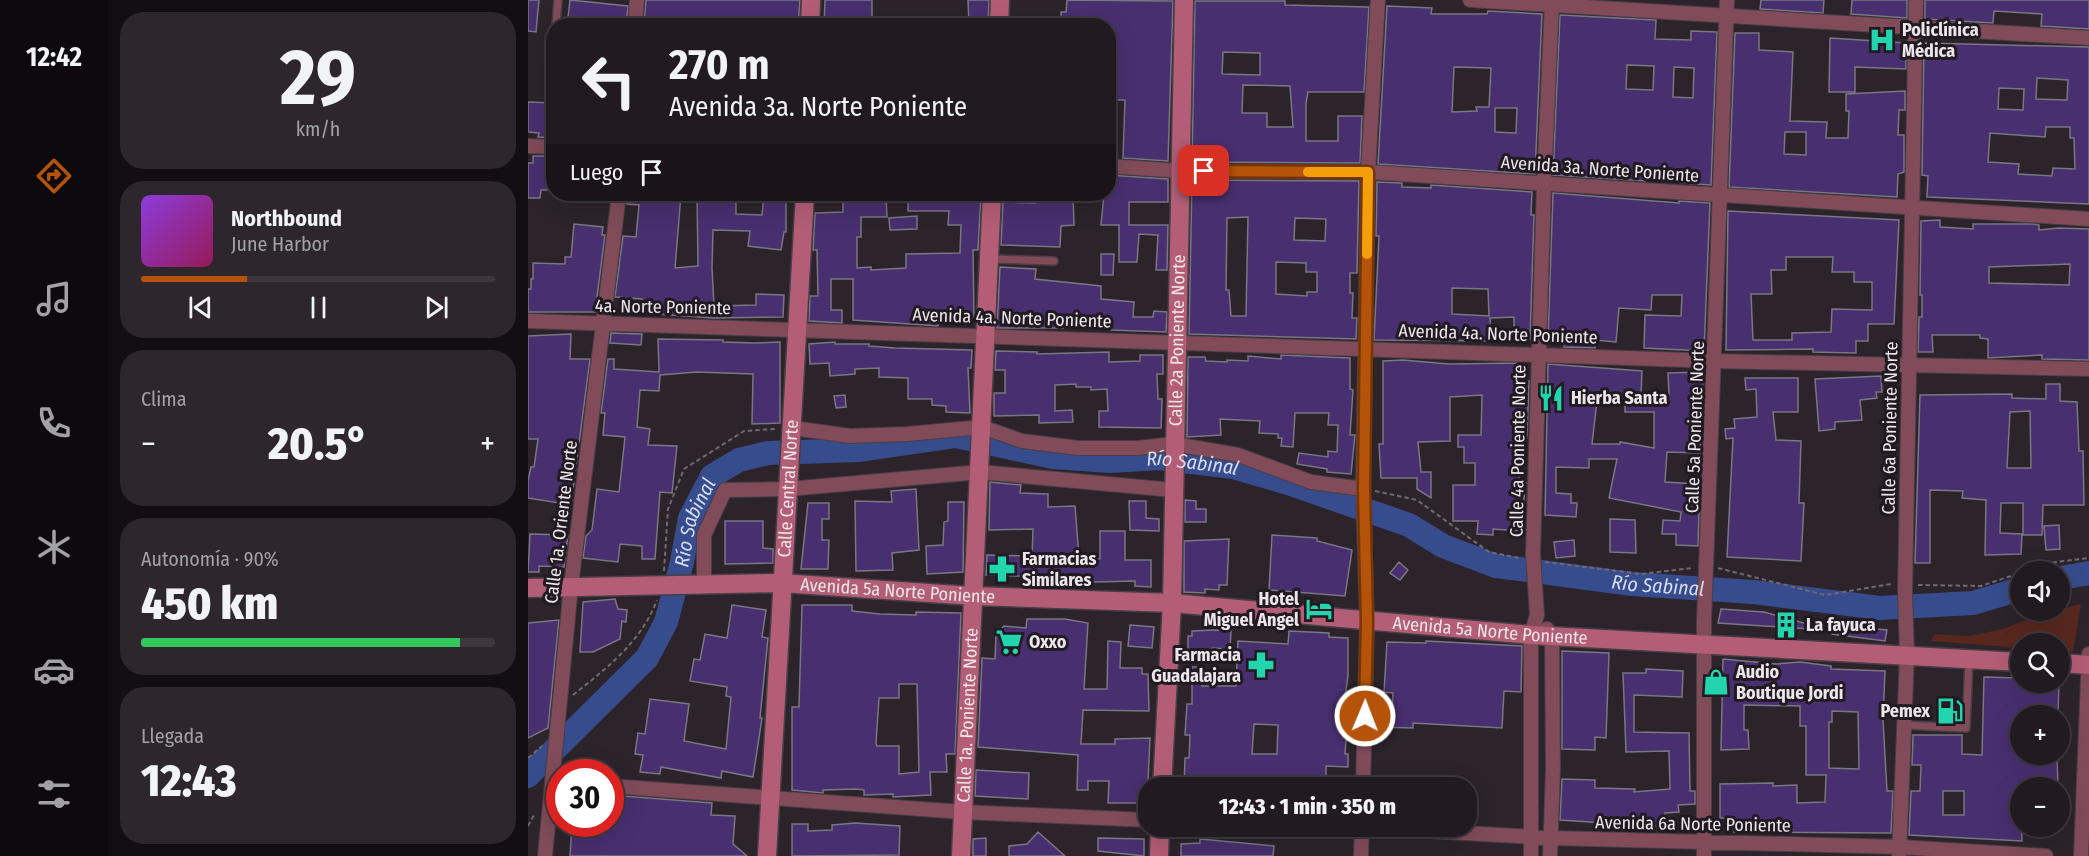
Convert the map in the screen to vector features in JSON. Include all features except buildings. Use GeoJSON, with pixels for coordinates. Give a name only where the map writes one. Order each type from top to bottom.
{"type":"FeatureCollection","features":[{"type":"Feature","properties":{"kind":"main road"},"geometry":{"type":"LineString","coordinates":[[810,18],[811,0]]}},
{"type":"Feature","properties":{"kind":"main road"},"geometry":{"type":"LineString","coordinates":[[999,18],[1000,0]]}},
{"type":"Feature","properties":{"kind":"main road","name":"Calle 2a Poniente Norte"},"geometry":{"type":"LineString","coordinates":[[1163,777],[1172,603],[1173,448],[1184,0]]}},
{"type":"Feature","properties":{"kind":"main road","name":"Calle Central Norte"},"geometry":{"type":"LineString","coordinates":[[767,856],[805,201]]}},
{"type":"Feature","properties":{"kind":"main road","name":"Calle 1a. Poniente Norte"},"geometry":{"type":"LineString","coordinates":[[961,856],[981,470],[992,201]]}},
{"type":"Feature","properties":{"kind":"main road","name":"Avenida 5a Norte Poniente"},"geometry":{"type":"LineString","coordinates":[[528,588],[781,583],[973,596],[1172,603],[1552,636],[2010,661]]}},
{"type":"Feature","properties":{"kind":"main road"},"geometry":{"type":"LineString","coordinates":[[2070,662],[2089,661]]}},
{"type":"Feature","properties":{"kind":"main road"},"geometry":{"type":"LineString","coordinates":[[1159,856],[1160,837]]}},
{"type":"Feature","properties":{"kind":"street"},"geometry":{"type":"LineString","coordinates":[[636,18],[637,0]]}},
{"type":"Feature","properties":{"kind":"street"},"geometry":{"type":"LineString","coordinates":[[1363,777],[1367,621],[1364,492],[1368,172],[1378,0]]}},
{"type":"Feature","properties":{"kind":"street"},"geometry":{"type":"LineString","coordinates":[[1470,0],[1552,2],[1726,16],[2089,39]]}},
{"type":"Feature","properties":{"kind":"street","name":"Calle 5a Poniente Norte"},"geometry":{"type":"LineString","coordinates":[[1705,849],[1704,621],[1708,568],[1726,0]]}},
{"type":"Feature","properties":{"kind":"street","name":"Calle 6a Poniente Norte"},"geometry":{"type":"LineString","coordinates":[[1899,851],[1907,655],[1905,587],[1916,0]]}},
{"type":"Feature","properties":{"kind":"street","name":"Calle 4a Poniente Norte"},"geometry":{"type":"LineString","coordinates":[[1531,856],[1533,837],[1531,634],[1536,610],[1533,563],[1538,353],[1552,2]]}},
{"type":"Feature","properties":{"kind":"street"},"geometry":{"type":"LineString","coordinates":[[528,146],[546,147]]}},
{"type":"Feature","properties":{"kind":"street","name":"Avenida 3a. Norte Poniente"},"geometry":{"type":"LineString","coordinates":[[1116,167],[1181,171],[1368,172],[2089,219]]}},
{"type":"Feature","properties":{"kind":"street","name":"Calle 1a. Oriente Norte"},"geometry":{"type":"LineString","coordinates":[[556,759],[571,586],[618,201]]}},
{"type":"Feature","properties":{"kind":"street","name":"4a. Norte Poniente"},"geometry":{"type":"LineString","coordinates":[[528,321],[798,329]]}},
{"type":"Feature","properties":{"kind":"street","name":"Avenida 4a. Norte Poniente"},"geometry":{"type":"LineString","coordinates":[[798,329],[1715,360],[2089,369]]}},
{"type":"Feature","properties":{"kind":"street"},"geometry":{"type":"LineString","coordinates":[[792,435],[849,436],[982,427],[1022,441],[1078,448],[1173,448],[1238,455],[1311,482],[1364,492]]}},
{"type":"Feature","properties":{"kind":"street"},"geometry":{"type":"LineString","coordinates":[[703,584],[704,534],[725,490],[788,487],[981,470],[1173,490]]}},
{"type":"Feature","properties":{"kind":"street"},"geometry":{"type":"LineString","coordinates":[[1536,610],[1552,636],[1554,769],[1550,856]]}},
{"type":"Feature","properties":{"kind":"street"},"geometry":{"type":"LineString","coordinates":[[2081,856],[2089,661]]}},
{"type":"Feature","properties":{"kind":"street"},"geometry":{"type":"LineString","coordinates":[[624,787],[962,812],[1138,820]]}},
{"type":"Feature","properties":{"kind":"street","name":"Avenida 6a Norte Poniente"},"geometry":{"type":"LineString","coordinates":[[1477,834],[1705,849],[1899,851],[2046,856]]}},
{"type":"Feature","properties":{"kind":"street","name":"Calle 1a. Oriente Norte"},"geometry":{"type":"LineString","coordinates":[[545,856],[547,837]]}},
{"type":"Feature","properties":{"kind":"street"},"geometry":{"type":"LineString","coordinates":[[1361,856],[1362,837]]}},
{"type":"Feature","properties":{"kind":"lane"},"geometry":{"type":"LineString","coordinates":[[557,18],[558,0]]}},
{"type":"Feature","properties":{"kind":"lane"},"geometry":{"type":"LineString","coordinates":[[989,259],[1054,261]]}},
{"type":"Feature","properties":{"kind":"lane"},"geometry":{"type":"LineString","coordinates":[[1905,724],[1966,728],[1969,659]]}},
{"type":"Feature","properties":{"kind":"path"},"geometry":{"type":"LineString","coordinates":[[559,712],[617,659],[649,621],[664,584],[668,509],[684,469],[744,431],[792,435]]}},
{"type":"Feature","properties":{"kind":"path"},"geometry":{"type":"LineString","coordinates":[[1364,492],[1417,500],[1489,552],[1533,563],[1641,574],[1708,568],[1825,595],[1905,587],[1982,586],[2010,576]]}},
{"type":"Feature","properties":{"kind":"path"},"geometry":{"type":"LineString","coordinates":[[2064,561],[2089,558]]}},
{"type":"Feature","properties":{"kind":"shaded area"},"geometry":{"type":"Polygon","coordinates":[[[2081,604],[2073,652],[2070,652],[2070,633],[2010,633],[2010,647],[1931,641],[1935,634],[1969,636],[2003,629],[2024,621],[2070,621],[2070,607],[2081,604]]]}},
{"type":"Feature","properties":{"kind":"waterway","name":"Río Sabinal"},"geometry":{"type":"LineString","coordinates":[[528,776],[647,658],[666,622],[682,562],[690,518],[712,476],[739,460],[768,453],[860,450],[956,436],[1053,457],[1110,461],[1159,458],[1233,467],[1288,483],[1409,525],[1443,546],[1496,566],[1632,584],[1753,592],[1880,608],[1973,603],[2010,592]]}},
{"type":"Feature","properties":{"kind":"waterway","name":"Río Sabinal"},"geometry":{"type":"LineString","coordinates":[[2070,576],[2089,573]]}},
{"type":"Feature","properties":{"kind":"slow traffic"},"geometry":{"type":"LineString","coordinates":[[1308,172],[1368,172],[1367,254]]}},
{"type":"Feature","properties":{"kind":"place","name":"Policlínica Médica"},"geometry":{"type":"Point","coordinates":[1882,40]}},
{"type":"Feature","properties":{"kind":"place","name":"Hierba Santa"},"geometry":{"type":"Point","coordinates":[1551,398]}},
{"type":"Feature","properties":{"kind":"place","name":"Farmacias Similares"},"geometry":{"type":"Point","coordinates":[1002,569]}},
{"type":"Feature","properties":{"kind":"place","name":"Hotel Miguel Angel"},"geometry":{"type":"Point","coordinates":[1319,609]}},
{"type":"Feature","properties":{"kind":"place","name":"La fayuca"},"geometry":{"type":"Point","coordinates":[1786,625]}},
{"type":"Feature","properties":{"kind":"place","name":"Oxxo"},"geometry":{"type":"Point","coordinates":[1009,642]}},
{"type":"Feature","properties":{"kind":"place","name":"Farmacia Guadalajara"},"geometry":{"type":"Point","coordinates":[1261,665]}},
{"type":"Feature","properties":{"kind":"place","name":"Audio Boutique Jordi"},"geometry":{"type":"Point","coordinates":[1716,682]}},
{"type":"Feature","properties":{"kind":"place","name":"Pemex"},"geometry":{"type":"Point","coordinates":[1950,711]}},
{"type":"Feature","properties":{"kind":"route"},"geometry":{"type":"LineString","coordinates":[[1204,171],[1368,172],[1364,489],[1367,621],[1365,716]]}}]}
